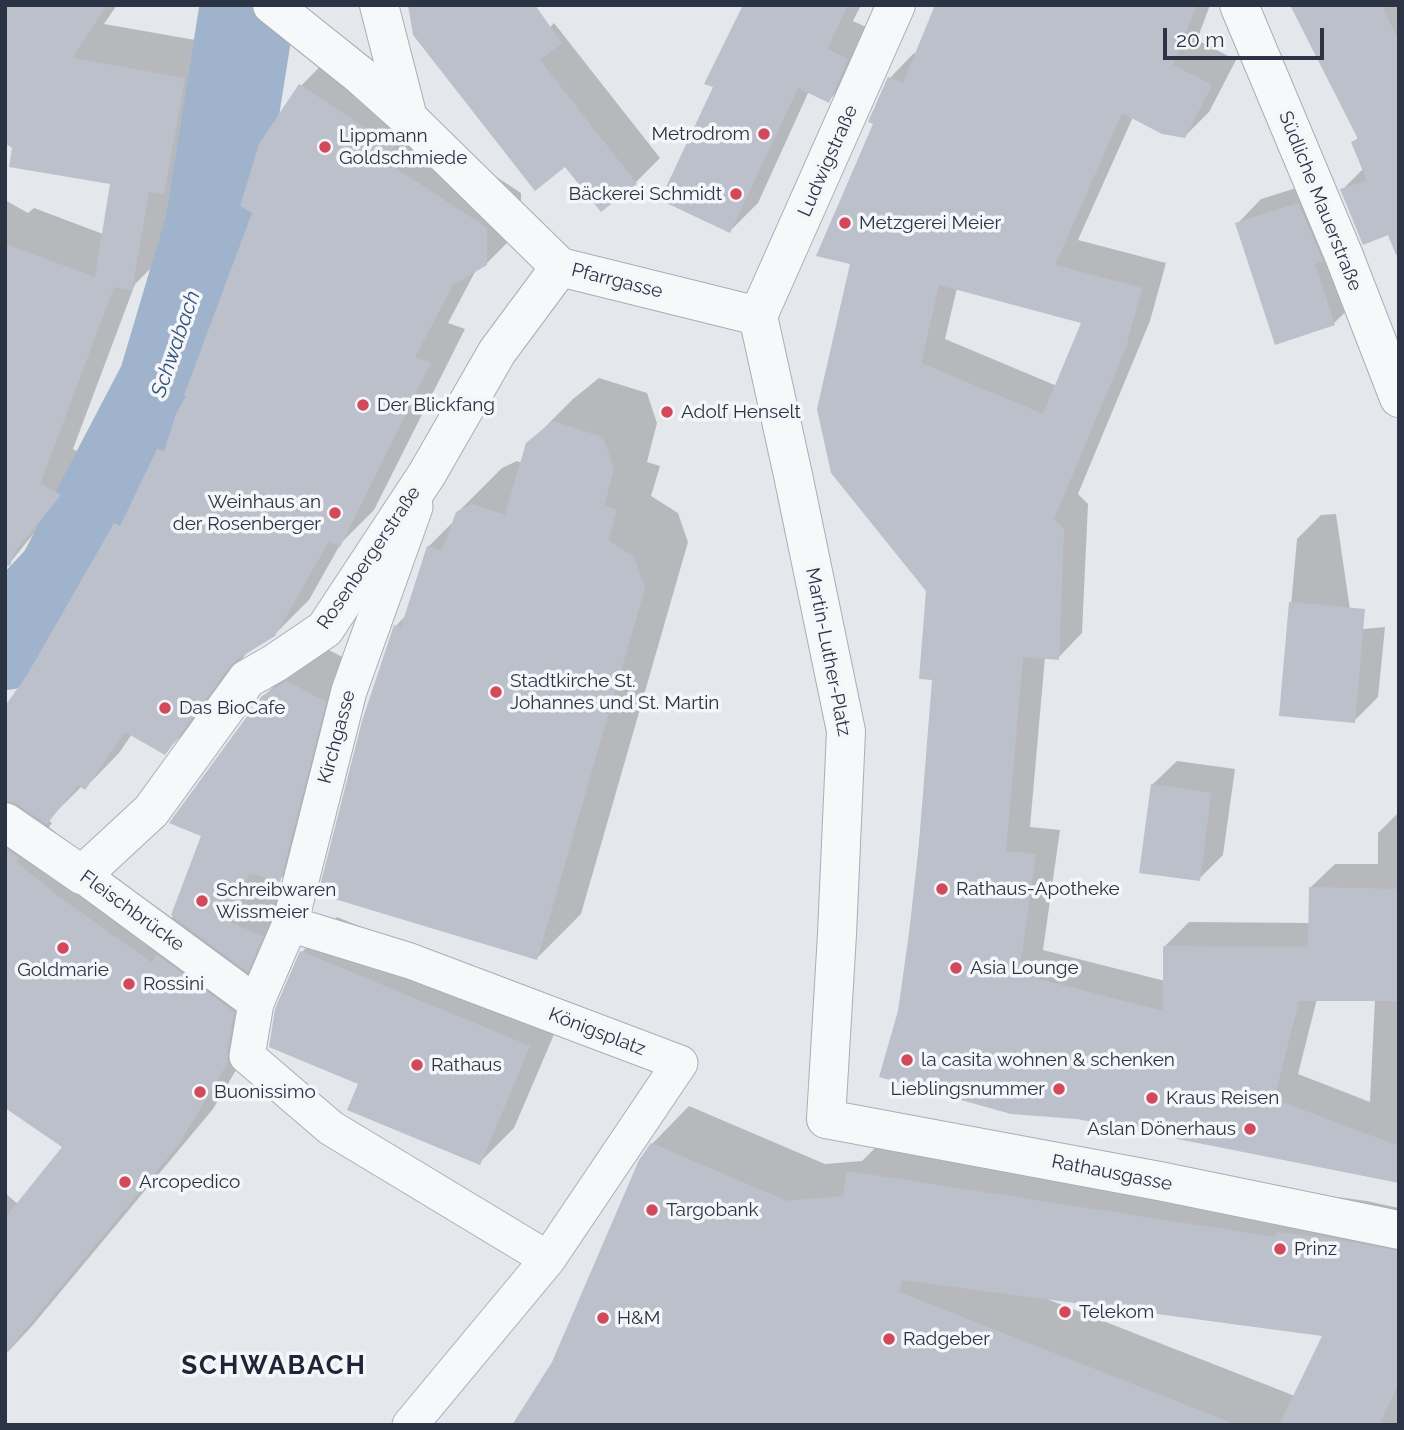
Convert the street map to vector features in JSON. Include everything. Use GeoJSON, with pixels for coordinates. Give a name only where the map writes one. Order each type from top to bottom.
{"type":"FeatureCollection","features":[{"type":"Feature","properties":{"kind":"street","name":"Pfarrgasse"},"geometry":{"type":"LineString","coordinates":[[272,5],[408,118],[560,267],[758,316]]}},
{"type":"Feature","properties":{"kind":"street"},"geometry":{"type":"LineString","coordinates":[[379,5],[408,118]]}},
{"type":"Feature","properties":{"kind":"street","name":"Ludwigstraße"},"geometry":{"type":"LineString","coordinates":[[758,316],[896,5]]}},
{"type":"Feature","properties":{"kind":"street","name":"Südliche Mauerstraße"},"geometry":{"type":"LineString","coordinates":[[1239,5],[1344,256],[1399,398]]}},
{"type":"Feature","properties":{"kind":"street","name":"Rosenbergerstraße"},"geometry":{"type":"LineString","coordinates":[[82,875],[151,811],[247,679],[325,629],[427,474],[497,352],[560,267]]}},
{"type":"Feature","properties":{"kind":"street","name":"Martin-Luther-Platz"},"geometry":{"type":"LineString","coordinates":[[758,316],[846,731],[838,934],[826,1119]]}},
{"type":"Feature","properties":{"kind":"street","name":"Kirchgasse"},"geometry":{"type":"LineString","coordinates":[[256,1003],[290,924],[349,691],[427,474]]}},
{"type":"Feature","properties":{"kind":"street","name":"Fleischbrücke"},"geometry":{"type":"LineString","coordinates":[[5,822],[256,1003]]}},
{"type":"Feature","properties":{"kind":"street","name":"Königsplatz"},"geometry":{"type":"LineString","coordinates":[[290,924],[410,961],[680,1063],[548,1259],[410,1425]]}},
{"type":"Feature","properties":{"kind":"street"},"geometry":{"type":"LineString","coordinates":[[256,1003],[247,1056],[331,1128],[548,1259]]}},
{"type":"Feature","properties":{"kind":"street","name":"Rathausgasse"},"geometry":{"type":"LineString","coordinates":[[826,1119],[1399,1230]]}},
{"type":"Feature","properties":{"kind":"building"},"geometry":{"type":"Polygon","coordinates":[[[5,5],[107,5],[72,58],[185,78],[164,194],[149,192],[132,290],[114,287],[40,484],[61,495],[15,551],[10,566],[5,565],[5,244],[95,277],[110,184],[9,167],[12,148],[5,143],[5,5]]]}},
{"type":"Feature","properties":{"kind":"building"},"geometry":{"type":"Polygon","coordinates":[[[408,5],[535,5],[562,43],[540,60],[637,184],[601,212],[565,167],[535,191],[413,35],[408,5]]]}},
{"type":"Feature","properties":{"kind":"building"},"geometry":{"type":"Polygon","coordinates":[[[743,5],[848,5],[827,49],[848,59],[829,103],[798,88],[730,233],[660,200],[713,87],[704,84],[743,5]]]}},
{"type":"Feature","properties":{"kind":"building"},"geometry":{"type":"Polygon","coordinates":[[[935,5],[1197,5],[1173,65],[1212,85],[1185,138],[1162,134],[1122,113],[1055,265],[1142,288],[1126,347],[1054,519],[1064,529],[1059,660],[1023,657],[1006,851],[1036,854],[1019,974],[1163,1011],[1163,946],[1308,947],[1309,887],[1399,889],[1399,1001],[1299,1001],[1274,1099],[1399,1146],[1399,1183],[1077,1119],[1011,1114],[879,1077],[898,1011],[919,844],[932,680],[919,679],[926,591],[831,473],[817,409],[850,264],[816,256],[873,124],[868,122],[888,77],[903,83],[935,5]],[[939,285],[921,363],[1043,414],[1081,323],[939,285]]]}},
{"type":"Feature","properties":{"kind":"building"},"geometry":{"type":"Polygon","coordinates":[[[1290,5],[1382,5],[1399,43],[1399,255],[1396,255],[1388,235],[1363,245],[1340,189],[1367,181],[1351,142],[1358,139],[1290,5]]]}},
{"type":"Feature","properties":{"kind":"building"},"geometry":{"type":"Polygon","coordinates":[[[299,84],[394,147],[385,161],[487,228],[487,265],[453,285],[415,357],[431,363],[340,547],[329,541],[275,636],[230,666],[165,755],[125,732],[85,790],[78,785],[47,824],[17,804],[5,800],[5,706],[27,675],[114,523],[120,526],[157,449],[164,451],[252,213],[240,206],[259,144],[299,84]]]}},
{"type":"Feature","properties":{"kind":"building"},"geometry":{"type":"Polygon","coordinates":[[[1298,203],[1323,261],[1315,264],[1335,325],[1275,345],[1235,223],[1298,203]]]}},
{"type":"Feature","properties":{"kind":"building","name":"Stadtkirche St. Johannes und St. Martin"},"geometry":{"type":"Polygon","coordinates":[[[553,421],[603,437],[614,469],[604,506],[617,510],[608,540],[634,557],[645,588],[537,960],[318,894],[362,721],[394,625],[401,627],[427,546],[442,551],[456,512],[472,504],[505,515],[526,443],[553,421]]]}},
{"type":"Feature","properties":{"kind":"building"},"geometry":{"type":"Polygon","coordinates":[[[1289,602],[1365,609],[1355,723],[1279,716],[1289,602]]]}},
{"type":"Feature","properties":{"kind":"building"},"geometry":{"type":"Polygon","coordinates":[[[287,681],[326,702],[280,882],[249,873],[231,923],[263,936],[248,972],[171,915],[201,836],[169,823],[262,696],[287,681]]]}},
{"type":"Feature","properties":{"kind":"building"},"geometry":{"type":"Polygon","coordinates":[[[1151,784],[1211,793],[1200,881],[1139,873],[1151,784]]]}},
{"type":"Feature","properties":{"kind":"building"},"geometry":{"type":"Polygon","coordinates":[[[5,849],[19,858],[16,862],[58,896],[152,963],[156,954],[234,1012],[228,1062],[179,1144],[5,1354],[5,1218],[62,1147],[5,1108],[5,849]]]}},
{"type":"Feature","properties":{"kind":"building","name":"Rathaus"},"geometry":{"type":"Polygon","coordinates":[[[300,951],[530,1046],[480,1165],[347,1110],[358,1084],[269,1047],[275,1009],[300,951]]]}},
{"type":"Feature","properties":{"kind":"building"},"geometry":{"type":"Polygon","coordinates":[[[651,1143],[787,1201],[843,1196],[847,1171],[1275,1237],[1276,1232],[1399,1251],[1399,1383],[1379,1425],[1279,1425],[1322,1336],[902,1280],[899,1292],[1229,1422],[1229,1425],[512,1425],[552,1362],[639,1160],[651,1143]]]}},
{"type":"Feature","properties":{"kind":"waterway","name":"Schwabach"},"geometry":{"type":"LineString","coordinates":[[5,642],[64,579],[166,384],[213,226],[248,5]]}},
{"type":"Feature","properties":{"kind":"place","name":"Metrodrom"},"geometry":{"type":"Point","coordinates":[764,134]}},
{"type":"Feature","properties":{"kind":"place","name":"Lippmann Goldschmiede"},"geometry":{"type":"Point","coordinates":[325,147]}},
{"type":"Feature","properties":{"kind":"place","name":"Bäckerei Schmidt"},"geometry":{"type":"Point","coordinates":[736,194]}},
{"type":"Feature","properties":{"kind":"place","name":"Metzgerei Meier"},"geometry":{"type":"Point","coordinates":[845,223]}},
{"type":"Feature","properties":{"kind":"place","name":"Der Blickfang"},"geometry":{"type":"Point","coordinates":[363,405]}},
{"type":"Feature","properties":{"kind":"place","name":"Adolf Henselt"},"geometry":{"type":"Point","coordinates":[667,412]}},
{"type":"Feature","properties":{"kind":"place","name":"Weinhaus an der Rosenberger"},"geometry":{"type":"Point","coordinates":[335,513]}},
{"type":"Feature","properties":{"kind":"place","name":"Stadtkirche St. Johannes und St. Martin"},"geometry":{"type":"Point","coordinates":[496,692]}},
{"type":"Feature","properties":{"kind":"place","name":"Das BioCafe"},"geometry":{"type":"Point","coordinates":[165,708]}},
{"type":"Feature","properties":{"kind":"place","name":"Rathaus-Apotheke"},"geometry":{"type":"Point","coordinates":[942,889]}},
{"type":"Feature","properties":{"kind":"place","name":"Schreibwaren Wissmeier"},"geometry":{"type":"Point","coordinates":[202,901]}},
{"type":"Feature","properties":{"kind":"place","name":"Goldmarie"},"geometry":{"type":"Point","coordinates":[63,948]}},
{"type":"Feature","properties":{"kind":"place","name":"Asia Lounge"},"geometry":{"type":"Point","coordinates":[956,968]}},
{"type":"Feature","properties":{"kind":"place","name":"Rossini"},"geometry":{"type":"Point","coordinates":[129,984]}},
{"type":"Feature","properties":{"kind":"place","name":"la casita wohnen & schenken"},"geometry":{"type":"Point","coordinates":[907,1060]}},
{"type":"Feature","properties":{"kind":"place","name":"Rathaus"},"geometry":{"type":"Point","coordinates":[417,1065]}},
{"type":"Feature","properties":{"kind":"place","name":"Lieblingsnummer"},"geometry":{"type":"Point","coordinates":[1059,1089]}},
{"type":"Feature","properties":{"kind":"place","name":"Buonissimo"},"geometry":{"type":"Point","coordinates":[200,1092]}},
{"type":"Feature","properties":{"kind":"place","name":"Kraus Reisen"},"geometry":{"type":"Point","coordinates":[1152,1098]}},
{"type":"Feature","properties":{"kind":"place","name":"Aslan Dönerhaus"},"geometry":{"type":"Point","coordinates":[1250,1129]}},
{"type":"Feature","properties":{"kind":"place","name":"Arcopedico"},"geometry":{"type":"Point","coordinates":[125,1182]}},
{"type":"Feature","properties":{"kind":"place","name":"Targobank"},"geometry":{"type":"Point","coordinates":[652,1210]}},
{"type":"Feature","properties":{"kind":"place","name":"Prinz"},"geometry":{"type":"Point","coordinates":[1280,1249]}},
{"type":"Feature","properties":{"kind":"place","name":"Telekom"},"geometry":{"type":"Point","coordinates":[1065,1312]}},
{"type":"Feature","properties":{"kind":"place","name":"H&M"},"geometry":{"type":"Point","coordinates":[603,1318]}},
{"type":"Feature","properties":{"kind":"place","name":"Radgeber"},"geometry":{"type":"Point","coordinates":[889,1339]}},
{"type":"Feature","properties":{"kind":"district","name":"SCHWABACH"},"geometry":{"type":"Point","coordinates":[274,1366]}}]}
